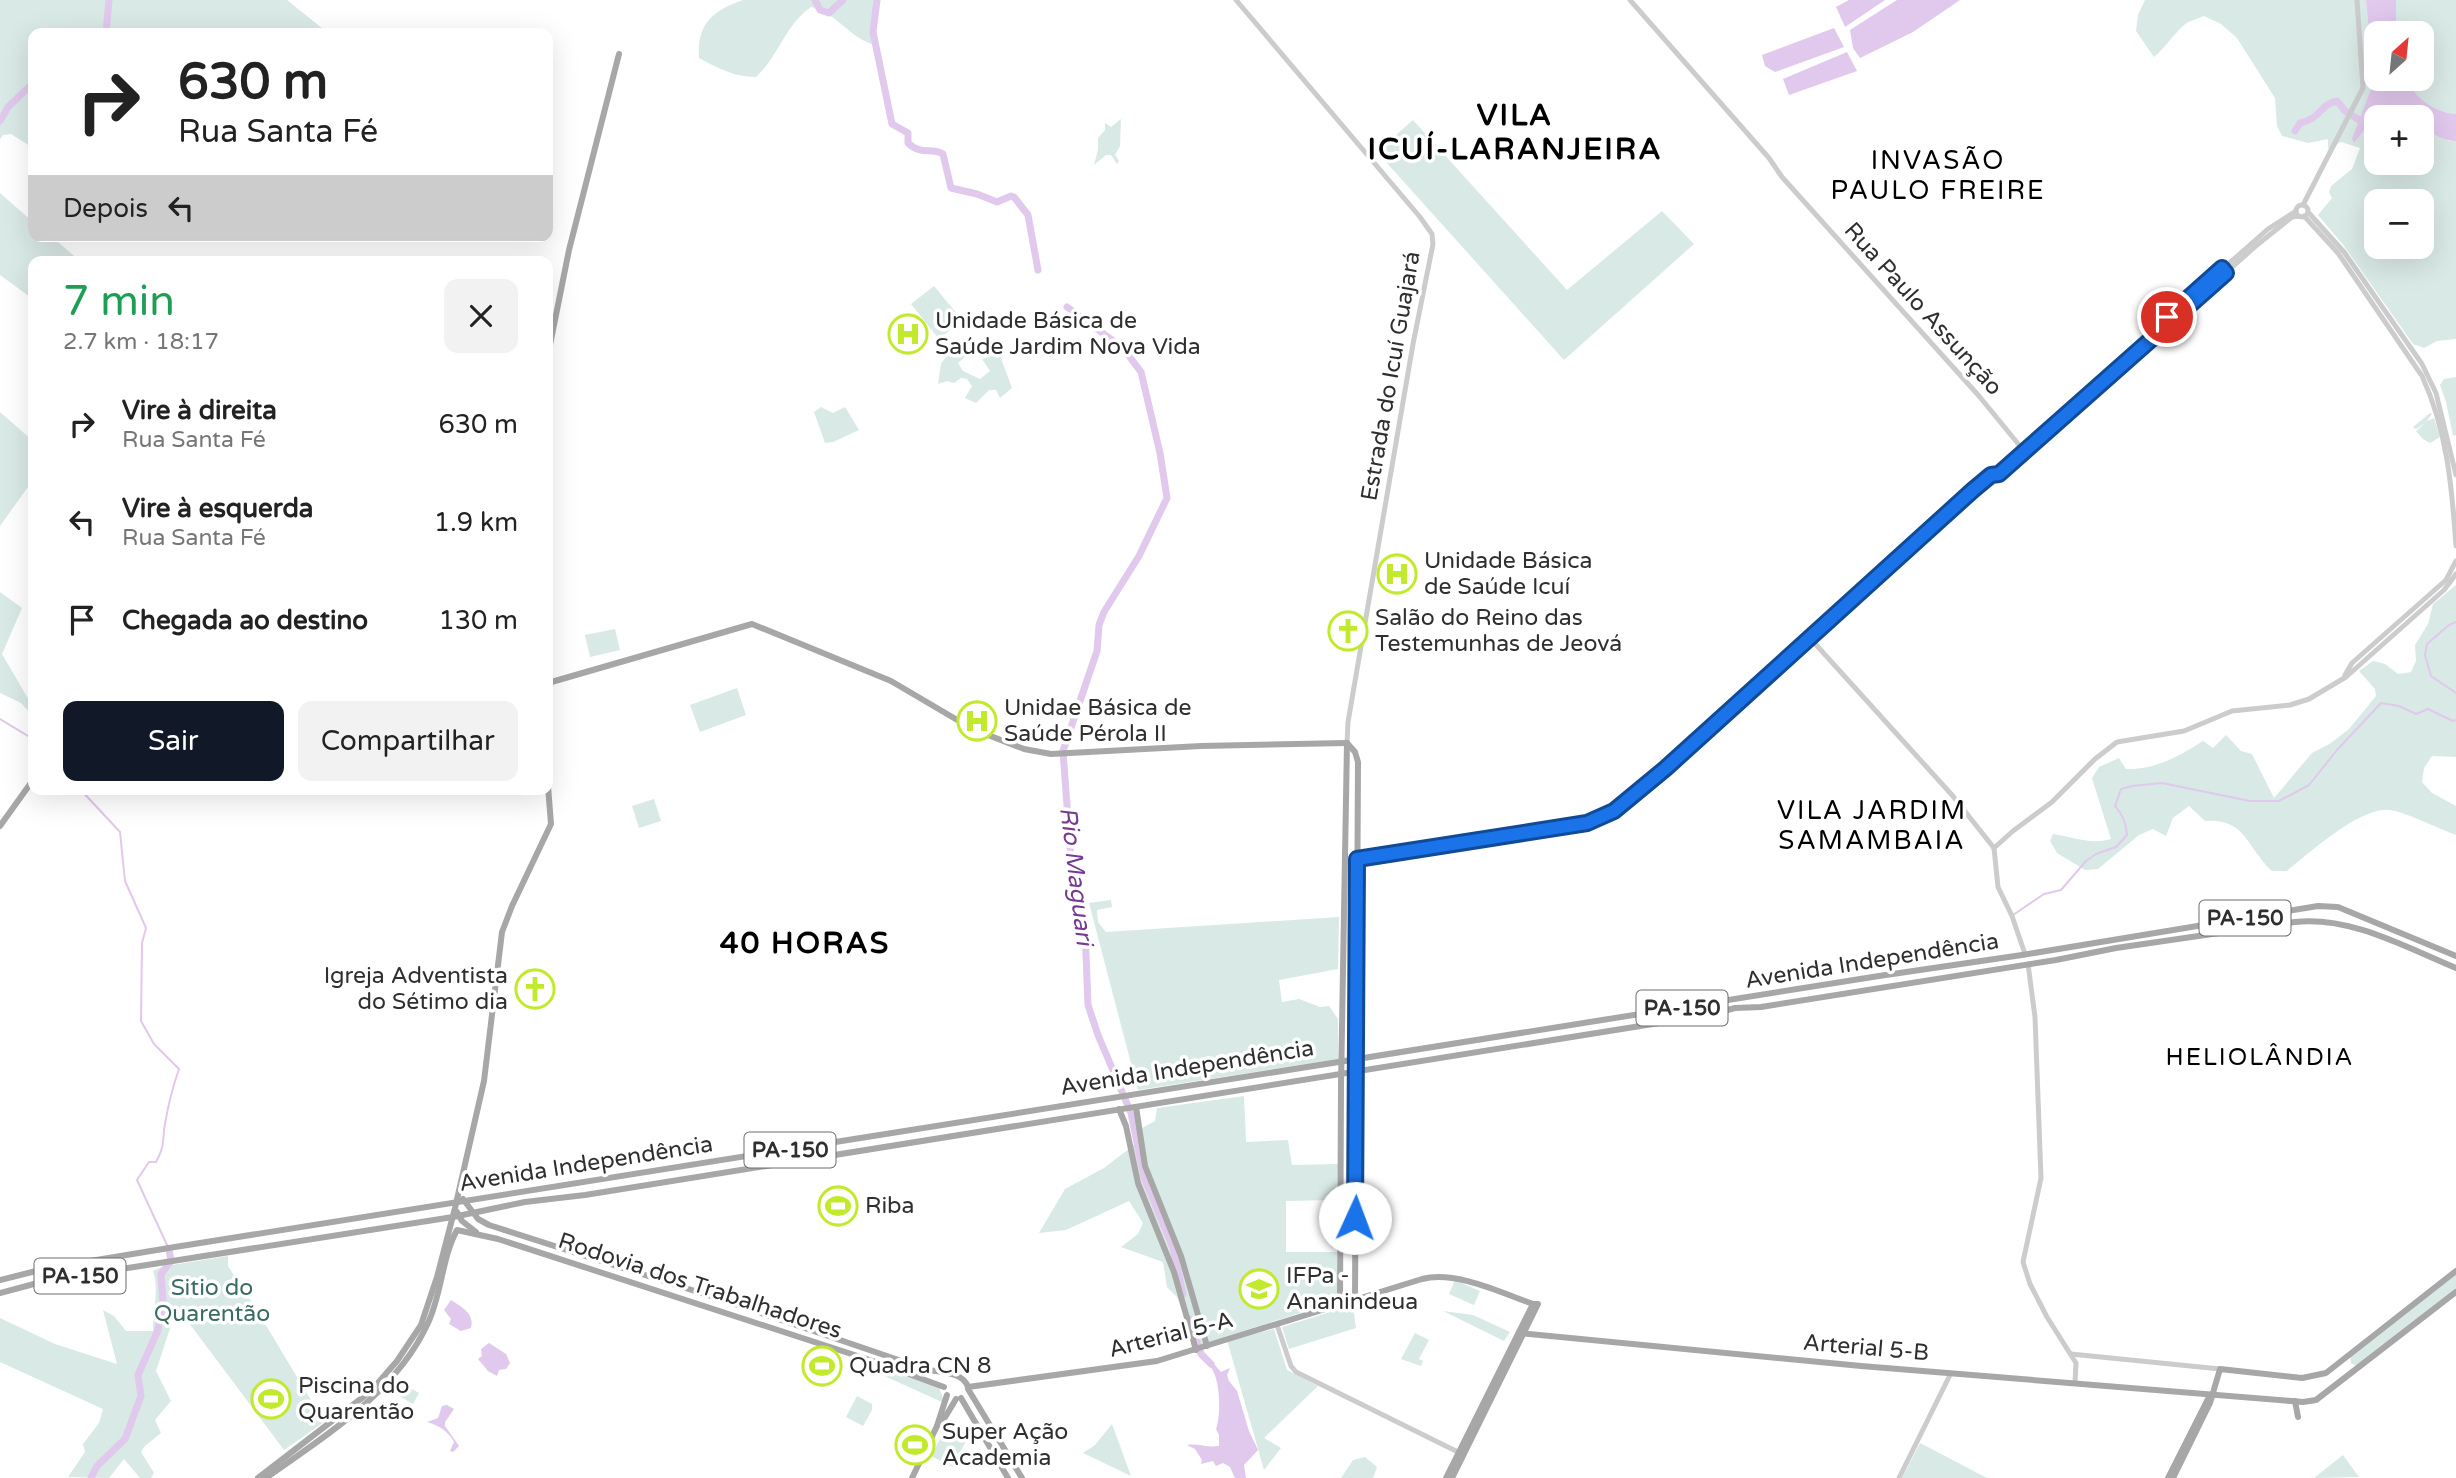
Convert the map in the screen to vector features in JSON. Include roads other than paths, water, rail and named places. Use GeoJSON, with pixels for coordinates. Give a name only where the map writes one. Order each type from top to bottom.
{"type":"FeatureCollection","features":[{"type":"Feature","properties":{"kind":"main road"},"geometry":{"type":"LineString","coordinates":[[553,330],[569,250],[619,54]]}},
{"type":"Feature","properties":{"kind":"main road"},"geometry":{"type":"LineString","coordinates":[[553,682],[752,624],[891,681],[959,721],[1030,751],[1059,754],[1175,747],[1347,743],[1356,757],[1355,1300]]}},
{"type":"Feature","properties":{"kind":"main road","name":"Estrada do Icuí Guajará"},"geometry":{"type":"LineString","coordinates":[[1340,1304],[1347,743]]}},
{"type":"Feature","properties":{"kind":"main road"},"geometry":{"type":"LineString","coordinates":[[1347,755],[1356,757]]}},
{"type":"Feature","properties":{"kind":"main road"},"geometry":{"type":"LineString","coordinates":[[0,825],[28,787]]}},
{"type":"Feature","properties":{"kind":"main road"},"geometry":{"type":"LineString","coordinates":[[258,1478],[358,1403],[385,1376],[421,1325],[455,1216],[455,1205],[484,1081],[502,932],[551,824],[549,795]]}},
{"type":"Feature","properties":{"kind":"main road","name":"Avenida Independência"},"geometry":{"type":"LineString","coordinates":[[0,1281],[48,1268],[2329,905],[2456,956]]}},
{"type":"Feature","properties":{"kind":"main road","name":"Avenida Independência"},"geometry":{"type":"LineString","coordinates":[[0,1292],[525,1202],[592,1194],[1709,1015],[1735,1008],[1761,1007],[2307,920],[2344,925],[2456,968]]}},
{"type":"Feature","properties":{"kind":"main road"},"geometry":{"type":"LineString","coordinates":[[2375,935],[2379,925]]}},
{"type":"Feature","properties":{"kind":"main road"},"geometry":{"type":"LineString","coordinates":[[2145,934],[2150,939],[2147,944]]}},
{"type":"Feature","properties":{"kind":"main road"},"geometry":{"type":"LineString","coordinates":[[1904,974],[1906,984]]}},
{"type":"Feature","properties":{"kind":"main road"},"geometry":{"type":"LineString","coordinates":[[1436,1047],[1437,1058]]}},
{"type":"Feature","properties":{"kind":"main road"},"geometry":{"type":"LineString","coordinates":[[1258,1087],[1258,1078],[1262,1074]]}},
{"type":"Feature","properties":{"kind":"main road"},"geometry":{"type":"LineString","coordinates":[[1341,1092],[1356,1091]]}},
{"type":"Feature","properties":{"kind":"main road"},"geometry":{"type":"LineString","coordinates":[[1136,1107],[1145,1166],[1181,1256],[1202,1348]]}},
{"type":"Feature","properties":{"kind":"main road"},"geometry":{"type":"LineString","coordinates":[[1120,1109],[1138,1183],[1202,1348]]}},
{"type":"Feature","properties":{"kind":"main road"},"geometry":{"type":"LineString","coordinates":[[748,1156],[750,1168]]}},
{"type":"Feature","properties":{"kind":"main road","name":"Rodovia dos Trabalhadores"},"geometry":{"type":"LineString","coordinates":[[460,1188],[464,1202],[472,1213],[489,1224],[952,1376]]}},
{"type":"Feature","properties":{"kind":"main road"},"geometry":{"type":"LineString","coordinates":[[1341,1207],[1345,1208],[1346,1218],[1355,1218]]}},
{"type":"Feature","properties":{"kind":"main road","name":"Rodovia dos Trabalhadores"},"geometry":{"type":"LineString","coordinates":[[455,1216],[480,1235],[702,1305],[944,1387]]}},
{"type":"Feature","properties":{"kind":"main road"},"geometry":{"type":"LineString","coordinates":[[266,1478],[363,1406],[388,1382],[429,1321],[456,1231],[480,1235]]}},
{"type":"Feature","properties":{"kind":"main road"},"geometry":{"type":"LineString","coordinates":[[2173,1478],[2220,1369],[2302,1378],[2326,1373],[2456,1271]]}},
{"type":"Feature","properties":{"kind":"main road"},"geometry":{"type":"LineString","coordinates":[[12,1277],[11,1285],[15,1288]]}},
{"type":"Feature","properties":{"kind":"main road","name":"Arterial 5-A"},"geometry":{"type":"LineString","coordinates":[[968,1388],[1137,1364],[1188,1352],[1429,1277],[1462,1280],[1536,1304],[1521,1334]]}},
{"type":"Feature","properties":{"kind":"main road"},"geometry":{"type":"LineString","coordinates":[[0,1281],[0,1292]]}},
{"type":"Feature","properties":{"kind":"main road"},"geometry":{"type":"LineString","coordinates":[[2298,1417],[2295,1401],[2316,1400],[2456,1292]]}},
{"type":"Feature","properties":{"kind":"main road"},"geometry":{"type":"LineString","coordinates":[[702,1305],[724,1309],[731,1303]]}},
{"type":"Feature","properties":{"kind":"main road"},"geometry":{"type":"LineString","coordinates":[[740,1318],[737,1313],[739,1309],[759,1313]]}},
{"type":"Feature","properties":{"kind":"main road"},"geometry":{"type":"LineString","coordinates":[[1446,1478],[1521,1334]]}},
{"type":"Feature","properties":{"kind":"main road"},"geometry":{"type":"LineString","coordinates":[[1452,1478],[1521,1334]]}},
{"type":"Feature","properties":{"kind":"main road","name":"Arterial 5-B"},"geometry":{"type":"LineString","coordinates":[[1521,1334],[2295,1401]]}},
{"type":"Feature","properties":{"kind":"main road"},"geometry":{"type":"LineString","coordinates":[[912,1478],[937,1426],[947,1395],[945,1381],[952,1376],[962,1376],[1022,1478]]}},
{"type":"Feature","properties":{"kind":"main road"},"geometry":{"type":"LineString","coordinates":[[937,1426],[968,1388]]}},
{"type":"Feature","properties":{"kind":"main road"},"geometry":{"type":"LineString","coordinates":[[947,1395],[958,1399],[1008,1478]]}},
{"type":"Feature","properties":{"kind":"main road"},"geometry":{"type":"LineString","coordinates":[[2168,1478],[2184,1452]]}},
{"type":"Feature","properties":{"kind":"street","name":"Estrada do Icuí Guajará"},"geometry":{"type":"LineString","coordinates":[[1236,0],[1428,226],[1433,240],[1387,491],[1348,722],[1347,743]]}},
{"type":"Feature","properties":{"kind":"street","name":"Rua Paulo Assunção"},"geometry":{"type":"LineString","coordinates":[[1630,0],[1769,158],[1782,177],[1979,396],[2022,449]]}},
{"type":"Feature","properties":{"kind":"street"},"geometry":{"type":"LineString","coordinates":[[2357,0],[2363,88],[2303,205],[2297,207],[2338,253],[2422,376],[2431,395],[2456,475]]}},
{"type":"Feature","properties":{"kind":"street"},"geometry":{"type":"LineString","coordinates":[[1357,859],[1560,828],[1587,823],[1607,815],[1666,768],[1891,562],[2224,271],[2268,229],[2302,214]]}},
{"type":"Feature","properties":{"kind":"street"},"geometry":{"type":"LineString","coordinates":[[2445,437],[2456,546]]}},
{"type":"Feature","properties":{"kind":"street"},"geometry":{"type":"LineString","coordinates":[[2337,683],[2352,663],[2446,580],[2456,561]]}},
{"type":"Feature","properties":{"kind":"street"},"geometry":{"type":"LineString","coordinates":[[1994,848],[2052,802],[2095,759],[2117,742],[2184,731],[2232,711],[2300,703],[2337,683],[2445,590],[2456,574]]}},
{"type":"Feature","properties":{"kind":"street"},"geometry":{"type":"LineString","coordinates":[[1809,638],[1952,795],[1994,848],[1998,887],[2012,916],[2025,954]]}},
{"type":"Feature","properties":{"kind":"street"},"geometry":{"type":"LineString","coordinates":[[2028,964],[2035,1017],[2040,1178],[2023,1262],[2030,1284],[2044,1311],[2076,1363],[2075,1382]]}},
{"type":"Feature","properties":{"kind":"street"},"geometry":{"type":"LineString","coordinates":[[1277,1325],[1291,1366],[1296,1372],[1458,1452]]}},
{"type":"Feature","properties":{"kind":"street"},"geometry":{"type":"LineString","coordinates":[[2071,1354],[2220,1369]]}},
{"type":"Feature","properties":{"kind":"street"},"geometry":{"type":"LineString","coordinates":[[1899,1478],[1951,1373]]}},
{"type":"Feature","properties":{"kind":"waterway"},"geometry":{"type":"LineString","coordinates":[[106,28],[109,0]]}},
{"type":"Feature","properties":{"kind":"waterway","name":"Rio Maguari"},"geometry":{"type":"LineString","coordinates":[[815,0],[820,10],[829,13],[843,0]]}},
{"type":"Feature","properties":{"kind":"waterway","name":"Rio Maguari"},"geometry":{"type":"LineString","coordinates":[[877,0],[873,32],[892,124],[908,133],[908,143],[913,147],[943,154],[951,188],[997,202],[1014,197],[1028,215],[1038,270]]}},
{"type":"Feature","properties":{"kind":"waterway"},"geometry":{"type":"LineString","coordinates":[[0,121],[8,107],[28,88]]}},
{"type":"Feature","properties":{"kind":"waterway"},"geometry":{"type":"LineString","coordinates":[[2295,131],[2300,123],[2313,118],[2327,105],[2337,101],[2345,111],[2361,121],[2364,120]]}},
{"type":"Feature","properties":{"kind":"waterway","name":"Rio Maguari"},"geometry":{"type":"LineString","coordinates":[[1067,307],[1123,348],[1141,372],[1160,453],[1167,498],[1139,556],[1104,612],[1099,625],[1097,651],[1063,751],[1073,887],[1085,929],[1088,1005],[1131,1113],[1144,1177],[1173,1248],[1183,1294]]}},
{"type":"Feature","properties":{"kind":"waterway","name":"Rio Maguari"},"geometry":{"type":"LineString","coordinates":[[2456,622],[2427,644],[2425,655],[2431,676],[2456,693]]}},
{"type":"Feature","properties":{"kind":"waterway","name":"Rio Maguari"},"geometry":{"type":"LineString","coordinates":[[2013,915],[2044,894],[2061,890],[2086,861],[2096,854],[2116,847],[2127,835],[2124,819],[2115,806],[2121,789],[2162,783],[2250,801],[2279,801],[2309,785],[2381,703],[2399,706],[2416,714],[2428,709],[2456,720]]}},
{"type":"Feature","properties":{"kind":"waterway"},"geometry":{"type":"LineString","coordinates":[[0,719],[28,736]]}},
{"type":"Feature","properties":{"kind":"waterway"},"geometry":{"type":"LineString","coordinates":[[86,795],[120,832],[125,881],[146,928],[142,943],[141,1021],[154,1044],[179,1069],[168,1107],[160,1154],[156,1162],[149,1162],[137,1180],[167,1245]]}},
{"type":"Feature","properties":{"kind":"waterway"},"geometry":{"type":"LineString","coordinates":[[91,1478],[97,1466],[125,1439],[141,1396],[138,1375],[158,1330],[163,1301],[161,1274],[171,1261],[169,1249]]}},
{"type":"Feature","properties":{"kind":"waterway","name":"Rio Maguari"},"geometry":{"type":"LineString","coordinates":[[1189,1319],[1201,1354],[1211,1364]]}},
{"type":"Feature","properties":{"kind":"place","name":"Unidade Básica de Saúde Jardim Nova Vida"},"geometry":{"type":"Point","coordinates":[908,334]}},
{"type":"Feature","properties":{"kind":"place","name":"Unidade Básica de Saúde Icuí"},"geometry":{"type":"Point","coordinates":[1397,574]}},
{"type":"Feature","properties":{"kind":"place","name":"Salão do Reino das Testemunhas de Jeová"},"geometry":{"type":"Point","coordinates":[1348,631]}},
{"type":"Feature","properties":{"kind":"place","name":"Unidae Básica de Saúde Pérola II"},"geometry":{"type":"Point","coordinates":[977,721]}},
{"type":"Feature","properties":{"kind":"place","name":"Igreja Adventista do Sétimo dia"},"geometry":{"type":"Point","coordinates":[535,989]}},
{"type":"Feature","properties":{"kind":"place","name":"Riba"},"geometry":{"type":"Point","coordinates":[838,1206]}},
{"type":"Feature","properties":{"kind":"place","name":"IFPa - Ananindeua"},"geometry":{"type":"Point","coordinates":[1259,1289]}},
{"type":"Feature","properties":{"kind":"place","name":"Quadra CN 8"},"geometry":{"type":"Point","coordinates":[822,1366]}},
{"type":"Feature","properties":{"kind":"place","name":"Piscina do Quarentão"},"geometry":{"type":"Point","coordinates":[271,1399]}},
{"type":"Feature","properties":{"kind":"place","name":"Super Ação Academia"},"geometry":{"type":"Point","coordinates":[915,1445]}},
{"type":"Feature","properties":{"kind":"district","name":"VILA ICUÍ-LARANJEIRA"},"geometry":{"type":"Point","coordinates":[1515,132]}},
{"type":"Feature","properties":{"kind":"district","name":"INVASÃO PAULO FREIRE"},"geometry":{"type":"Point","coordinates":[1938,175]}},
{"type":"Feature","properties":{"kind":"district","name":"VILA JARDIM SAMAMBAIA"},"geometry":{"type":"Point","coordinates":[1872,825]}},
{"type":"Feature","properties":{"kind":"district","name":"40 HORAS"},"geometry":{"type":"Point","coordinates":[805,943]}},
{"type":"Feature","properties":{"kind":"district","name":"HELIOLÂNDIA"},"geometry":{"type":"Point","coordinates":[2260,1057]}},
{"type":"Feature","properties":{"kind":"park label","name":"Sitio do Quarentão"},"geometry":{"type":"Point","coordinates":[212,1301]}}]}
